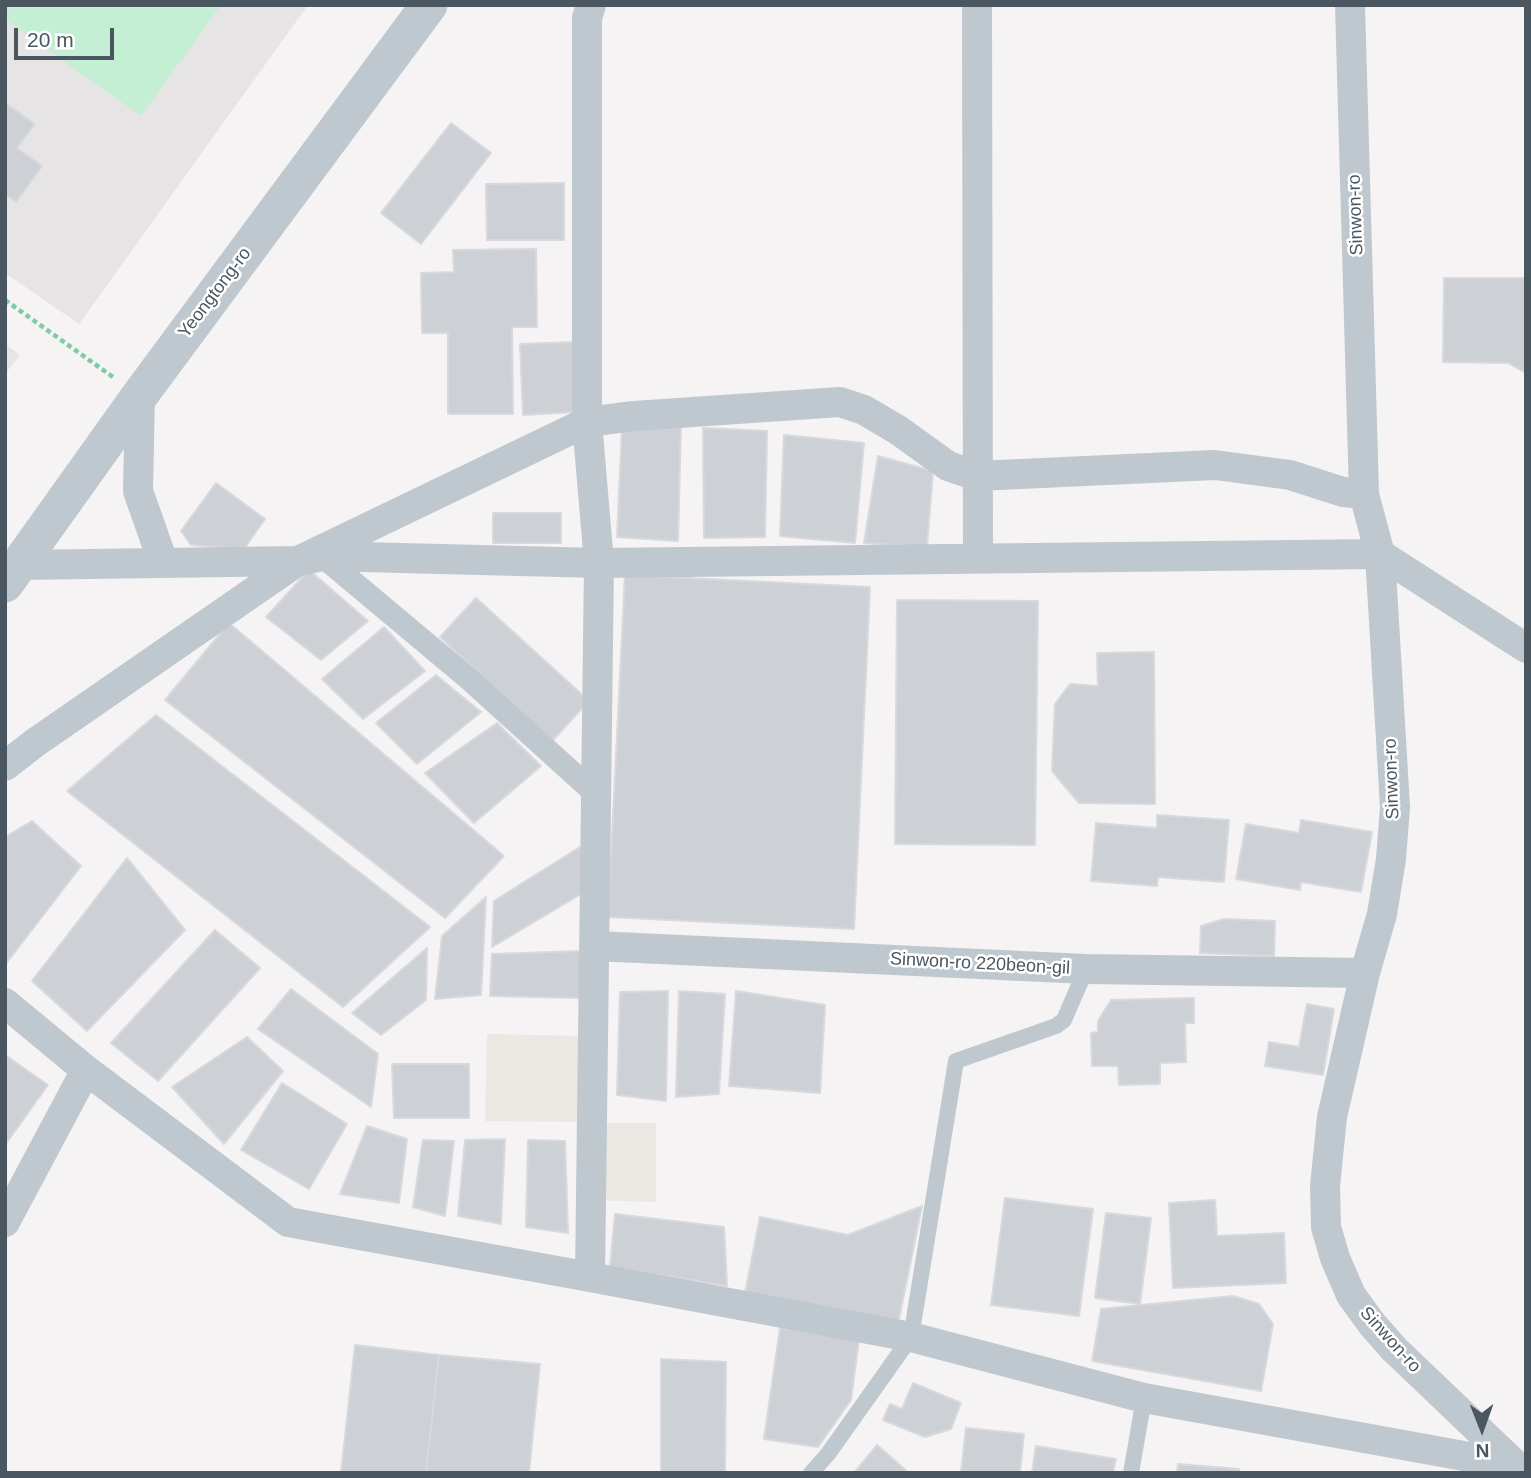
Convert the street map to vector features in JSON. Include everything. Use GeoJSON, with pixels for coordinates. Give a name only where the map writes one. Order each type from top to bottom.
{"type":"FeatureCollection","features":[{"type":"Feature","properties":{"kind":"street","name":"Yeongtong-ro"},"geometry":{"type":"LineString","coordinates":[[13,575],[140,395],[429,5]]}},
{"type":"Feature","properties":{"kind":"street"},"geometry":{"type":"LineString","coordinates":[[590,1277],[599,563],[587,422],[587,18],[591,5]]}},
{"type":"Feature","properties":{"kind":"street"},"geometry":{"type":"LineString","coordinates":[[977,5],[978,558]]}},
{"type":"Feature","properties":{"kind":"street","name":"Sinwon-ro"},"geometry":{"type":"LineString","coordinates":[[1350,5],[1364,494],[1380,554],[1395,807],[1391,859],[1382,914],[1365,973],[1335,1104],[1325,1186],[1326,1227],[1351,1296],[1372,1324],[1394,1349],[1523,1469]]}},
{"type":"Feature","properties":{"kind":"street"},"geometry":{"type":"LineString","coordinates":[[140,395],[138,491],[163,562]]}},
{"type":"Feature","properties":{"kind":"street"},"geometry":{"type":"LineString","coordinates":[[5,766],[36,741],[310,558],[587,422],[634,416],[840,402],[864,410],[898,430],[948,466],[977,476],[1215,465],[1290,475],[1343,492],[1364,494]]}},
{"type":"Feature","properties":{"kind":"street"},"geometry":{"type":"LineString","coordinates":[[13,575],[163,562],[310,558],[599,563],[1380,554],[1526,648]]}},
{"type":"Feature","properties":{"kind":"street"},"geometry":{"type":"LineString","coordinates":[[310,558],[469,679],[597,795]]}},
{"type":"Feature","properties":{"kind":"street","name":"Sinwon-ro 220beon-gil"},"geometry":{"type":"LineString","coordinates":[[596,946],[1086,969],[1365,973]]}},
{"type":"Feature","properties":{"kind":"street"},"geometry":{"type":"LineString","coordinates":[[5,1003],[86,1070],[288,1222],[911,1337],[1144,1398],[1523,1469]]}},
{"type":"Feature","properties":{"kind":"street"},"geometry":{"type":"LineString","coordinates":[[5,1222],[86,1070]]}},
{"type":"Feature","properties":{"kind":"lane"},"geometry":{"type":"LineString","coordinates":[[811,1473],[828,1454],[911,1337],[957,1061],[1056,1026],[1064,1020],[1086,969]]}},
{"type":"Feature","properties":{"kind":"lane"},"geometry":{"type":"LineString","coordinates":[[1131,1473],[1144,1398]]}},
{"type":"Feature","properties":{"kind":"path"},"geometry":{"type":"LineString","coordinates":[[5,300],[140,395]]}},
{"type":"Feature","properties":{"kind":"shaded area"},"geometry":{"type":"Polygon","coordinates":[[[5,5],[308,5],[79,324],[5,273],[5,5]]]}},
{"type":"Feature","properties":{"kind":"shaded area"},"geometry":{"type":"Polygon","coordinates":[[[5,344],[20,355],[5,374],[5,344]]]}},
{"type":"Feature","properties":{"kind":"shaded area"},"geometry":{"type":"Polygon","coordinates":[[[487,1034],[582,1036],[581,1122],[485,1121],[487,1034]]]}},
{"type":"Feature","properties":{"kind":"shaded area"},"geometry":{"type":"Polygon","coordinates":[[[592,1123],[656,1123],[656,1202],[591,1200],[592,1123]]]}},
{"type":"Feature","properties":{"kind":"green space"},"geometry":{"type":"Polygon","coordinates":[[[5,5],[221,5],[141,116],[5,19],[5,5]]]}},
{"type":"Feature","properties":{"kind":"building"},"geometry":{"type":"Polygon","coordinates":[[[5,103],[35,124],[17,148],[42,166],[16,202],[5,194],[5,103]]]}},
{"type":"Feature","properties":{"kind":"building"},"geometry":{"type":"Polygon","coordinates":[[[451,123],[491,153],[421,244],[381,213],[451,123]]]}},
{"type":"Feature","properties":{"kind":"building"},"geometry":{"type":"Polygon","coordinates":[[[564,183],[564,240],[487,240],[486,184],[564,183]]]}},
{"type":"Feature","properties":{"kind":"building"},"geometry":{"type":"Polygon","coordinates":[[[536,249],[537,327],[512,327],[513,414],[448,414],[448,333],[422,333],[421,273],[454,272],[453,250],[536,249]]]}},
{"type":"Feature","properties":{"kind":"building"},"geometry":{"type":"Polygon","coordinates":[[[1444,278],[1526,278],[1526,373],[1508,363],[1443,362],[1444,278]]]}},
{"type":"Feature","properties":{"kind":"building"},"geometry":{"type":"Polygon","coordinates":[[[573,342],[576,412],[523,415],[520,344],[573,342]]]}},
{"type":"Feature","properties":{"kind":"building"},"geometry":{"type":"Polygon","coordinates":[[[681,422],[678,541],[617,537],[622,430],[681,422]]]}},
{"type":"Feature","properties":{"kind":"building"},"geometry":{"type":"Polygon","coordinates":[[[703,428],[767,431],[765,537],[704,538],[703,428]]]}},
{"type":"Feature","properties":{"kind":"building"},"geometry":{"type":"Polygon","coordinates":[[[784,435],[864,443],[855,543],[780,536],[784,435]]]}},
{"type":"Feature","properties":{"kind":"building"},"geometry":{"type":"Polygon","coordinates":[[[878,456],[933,471],[927,547],[864,543],[878,456]]]}},
{"type":"Feature","properties":{"kind":"building"},"geometry":{"type":"Polygon","coordinates":[[[216,483],[265,519],[244,549],[191,545],[181,531],[216,483]]]}},
{"type":"Feature","properties":{"kind":"building"},"geometry":{"type":"Polygon","coordinates":[[[493,513],[561,513],[561,543],[493,543],[493,513]]]}},
{"type":"Feature","properties":{"kind":"building"},"geometry":{"type":"Polygon","coordinates":[[[309,570],[368,621],[321,660],[266,617],[309,570]]]}},
{"type":"Feature","properties":{"kind":"building"},"geometry":{"type":"Polygon","coordinates":[[[625,575],[870,587],[854,929],[608,917],[625,575]]]}},
{"type":"Feature","properties":{"kind":"building"},"geometry":{"type":"Polygon","coordinates":[[[476,598],[589,701],[552,741],[440,637],[476,598]]]}},
{"type":"Feature","properties":{"kind":"building"},"geometry":{"type":"Polygon","coordinates":[[[897,600],[1038,601],[1035,845],[895,844],[897,600]]]}},
{"type":"Feature","properties":{"kind":"building"},"geometry":{"type":"Polygon","coordinates":[[[229,623],[504,856],[445,918],[165,700],[229,623]]]}},
{"type":"Feature","properties":{"kind":"building"},"geometry":{"type":"Polygon","coordinates":[[[384,627],[425,671],[363,719],[322,679],[384,627]]]}},
{"type":"Feature","properties":{"kind":"building"},"geometry":{"type":"Polygon","coordinates":[[[1154,652],[1155,804],[1079,803],[1052,771],[1055,704],[1070,684],[1098,686],[1097,653],[1154,652]]]}},
{"type":"Feature","properties":{"kind":"building"},"geometry":{"type":"Polygon","coordinates":[[[436,675],[481,712],[417,764],[376,723],[436,675]]]}},
{"type":"Feature","properties":{"kind":"building"},"geometry":{"type":"Polygon","coordinates":[[[156,715],[430,927],[343,1007],[67,791],[156,715]]]}},
{"type":"Feature","properties":{"kind":"building"},"geometry":{"type":"Polygon","coordinates":[[[497,723],[541,766],[474,823],[425,773],[497,723]]]}},
{"type":"Feature","properties":{"kind":"building"},"geometry":{"type":"Polygon","coordinates":[[[1157,815],[1229,820],[1224,882],[1158,877],[1157,886],[1091,881],[1096,823],[1157,828],[1157,815]]]}},
{"type":"Feature","properties":{"kind":"building"},"geometry":{"type":"Polygon","coordinates":[[[1301,820],[1372,832],[1361,892],[1301,882],[1300,890],[1236,879],[1246,824],[1299,833],[1301,820]]]}},
{"type":"Feature","properties":{"kind":"building"},"geometry":{"type":"Polygon","coordinates":[[[32,821],[81,866],[5,965],[5,837],[32,821]]]}},
{"type":"Feature","properties":{"kind":"building"},"geometry":{"type":"Polygon","coordinates":[[[583,845],[581,894],[492,947],[494,901],[583,845]]]}},
{"type":"Feature","properties":{"kind":"building"},"geometry":{"type":"Polygon","coordinates":[[[127,858],[185,930],[87,1031],[32,981],[127,858]]]}},
{"type":"Feature","properties":{"kind":"building"},"geometry":{"type":"Polygon","coordinates":[[[486,897],[481,995],[435,999],[442,936],[486,897]]]}},
{"type":"Feature","properties":{"kind":"building"},"geometry":{"type":"Polygon","coordinates":[[[1224,919],[1275,921],[1274,956],[1200,953],[1201,926],[1224,919]]]}},
{"type":"Feature","properties":{"kind":"building"},"geometry":{"type":"Polygon","coordinates":[[[215,930],[260,968],[158,1081],[111,1043],[215,930]]]}},
{"type":"Feature","properties":{"kind":"building"},"geometry":{"type":"Polygon","coordinates":[[[427,948],[426,1000],[381,1035],[352,1013],[427,948]]]}},
{"type":"Feature","properties":{"kind":"building"},"geometry":{"type":"Polygon","coordinates":[[[581,951],[580,998],[490,996],[492,954],[581,951]]]}},
{"type":"Feature","properties":{"kind":"building"},"geometry":{"type":"Polygon","coordinates":[[[291,989],[378,1054],[371,1107],[258,1029],[291,989]]]}},
{"type":"Feature","properties":{"kind":"building"},"geometry":{"type":"Polygon","coordinates":[[[668,991],[666,1101],[617,1095],[620,992],[668,991]]]}},
{"type":"Feature","properties":{"kind":"building"},"geometry":{"type":"Polygon","coordinates":[[[679,991],[725,994],[719,1094],[676,1097],[679,991]]]}},
{"type":"Feature","properties":{"kind":"building"},"geometry":{"type":"Polygon","coordinates":[[[736,991],[825,1005],[820,1093],[729,1086],[736,991]]]}},
{"type":"Feature","properties":{"kind":"building"},"geometry":{"type":"Polygon","coordinates":[[[1194,998],[1194,1023],[1185,1023],[1186,1062],[1160,1063],[1160,1084],[1119,1085],[1118,1066],[1092,1066],[1091,1033],[1098,1032],[1098,1021],[1111,1000],[1194,998]]]}},
{"type":"Feature","properties":{"kind":"building"},"geometry":{"type":"Polygon","coordinates":[[[1307,1004],[1334,1009],[1323,1075],[1265,1066],[1269,1042],[1299,1047],[1307,1004]]]}},
{"type":"Feature","properties":{"kind":"building"},"geometry":{"type":"Polygon","coordinates":[[[247,1037],[283,1071],[224,1144],[172,1087],[247,1037]]]}},
{"type":"Feature","properties":{"kind":"building"},"geometry":{"type":"Polygon","coordinates":[[[5,1055],[48,1085],[5,1145],[5,1055]]]}},
{"type":"Feature","properties":{"kind":"building"},"geometry":{"type":"Polygon","coordinates":[[[392,1064],[469,1064],[469,1118],[394,1118],[392,1064]]]}},
{"type":"Feature","properties":{"kind":"building"},"geometry":{"type":"Polygon","coordinates":[[[282,1083],[347,1124],[309,1189],[241,1150],[282,1083]]]}},
{"type":"Feature","properties":{"kind":"building"},"geometry":{"type":"Polygon","coordinates":[[[367,1126],[407,1139],[399,1203],[340,1194],[367,1126]]]}},
{"type":"Feature","properties":{"kind":"building"},"geometry":{"type":"Polygon","coordinates":[[[505,1139],[501,1224],[458,1216],[465,1140],[505,1139]]]}},
{"type":"Feature","properties":{"kind":"building"},"geometry":{"type":"Polygon","coordinates":[[[423,1140],[454,1141],[445,1216],[413,1207],[423,1140]]]}},
{"type":"Feature","properties":{"kind":"building"},"geometry":{"type":"Polygon","coordinates":[[[528,1140],[565,1141],[568,1233],[526,1227],[528,1140]]]}},
{"type":"Feature","properties":{"kind":"building"},"geometry":{"type":"Polygon","coordinates":[[[1005,1198],[1093,1209],[1079,1316],[991,1305],[1005,1198]]]}},
{"type":"Feature","properties":{"kind":"building"},"geometry":{"type":"Polygon","coordinates":[[[1215,1200],[1217,1236],[1284,1233],[1286,1283],[1173,1288],[1169,1203],[1215,1200]]]}},
{"type":"Feature","properties":{"kind":"building"},"geometry":{"type":"Polygon","coordinates":[[[922,1206],[898,1324],[745,1293],[760,1217],[848,1235],[922,1206]]]}},
{"type":"Feature","properties":{"kind":"building"},"geometry":{"type":"Polygon","coordinates":[[[1106,1213],[1151,1218],[1140,1304],[1095,1298],[1106,1213]]]}},
{"type":"Feature","properties":{"kind":"building"},"geometry":{"type":"Polygon","coordinates":[[[615,1214],[724,1227],[727,1286],[610,1267],[615,1214]]]}},
{"type":"Feature","properties":{"kind":"building"},"geometry":{"type":"Polygon","coordinates":[[[1233,1296],[1259,1304],[1273,1324],[1261,1391],[1092,1361],[1101,1309],[1233,1296]]]}},
{"type":"Feature","properties":{"kind":"building"},"geometry":{"type":"Polygon","coordinates":[[[780,1328],[859,1339],[851,1400],[818,1447],[764,1439],[780,1328]]]}},
{"type":"Feature","properties":{"kind":"building"},"geometry":{"type":"Polygon","coordinates":[[[355,1345],[439,1355],[426,1473],[341,1473],[355,1345]]]}},
{"type":"Feature","properties":{"kind":"building"},"geometry":{"type":"Polygon","coordinates":[[[439,1355],[540,1364],[529,1473],[426,1473],[439,1355]]]}},
{"type":"Feature","properties":{"kind":"building"},"geometry":{"type":"Polygon","coordinates":[[[661,1359],[726,1362],[725,1473],[661,1473],[661,1359]]]}},
{"type":"Feature","properties":{"kind":"building"},"geometry":{"type":"Polygon","coordinates":[[[913,1383],[961,1403],[951,1429],[925,1437],[883,1420],[890,1404],[902,1409],[913,1383]]]}},
{"type":"Feature","properties":{"kind":"building"},"geometry":{"type":"Polygon","coordinates":[[[966,1428],[1024,1434],[1020,1473],[961,1473],[966,1428]]]}},
{"type":"Feature","properties":{"kind":"building"},"geometry":{"type":"Polygon","coordinates":[[[877,1445],[909,1473],[854,1473],[877,1445]]]}},
{"type":"Feature","properties":{"kind":"building"},"geometry":{"type":"Polygon","coordinates":[[[1036,1446],[1116,1459],[1113,1473],[1032,1473],[1036,1446]]]}},
{"type":"Feature","properties":{"kind":"building"},"geometry":{"type":"Polygon","coordinates":[[[1178,1464],[1239,1469],[1239,1473],[1177,1473],[1178,1464]]]}}]}
